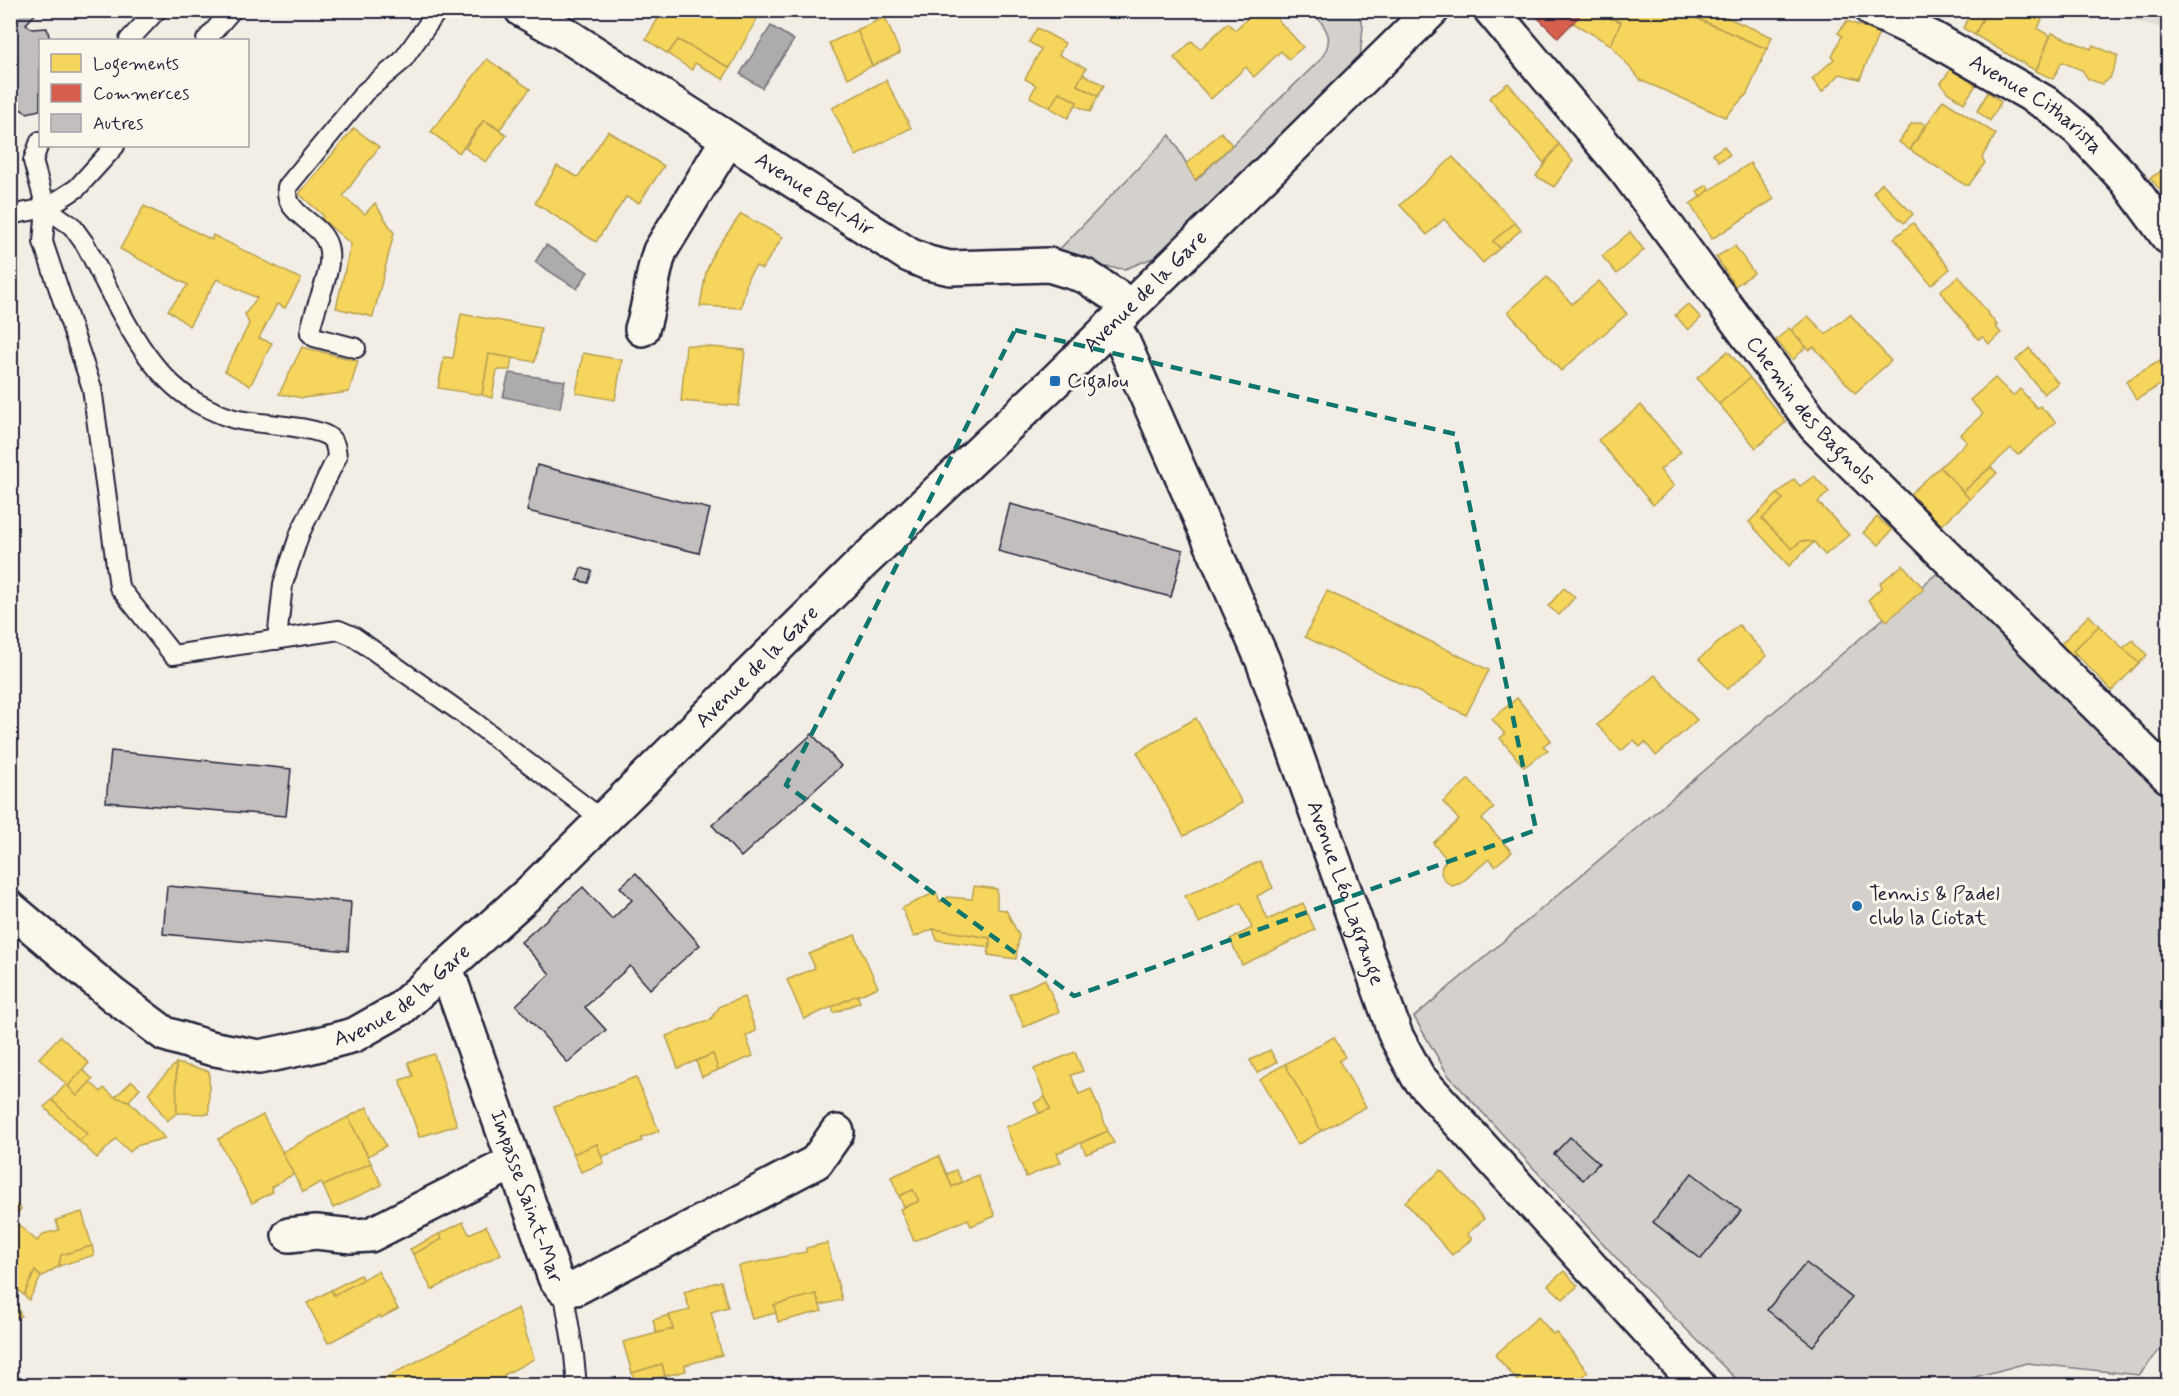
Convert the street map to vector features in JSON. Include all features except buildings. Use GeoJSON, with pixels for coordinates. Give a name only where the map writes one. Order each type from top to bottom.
{"type":"FeatureCollection","features":[{"type":"Feature","properties":{"kind":"street","name":"Chemin des Bagnols"},"geometry":{"type":"LineString","coordinates":[[1491,10],[1626,171],[1815,426],[2169,776]]}},
{"type":"Feature","properties":{"kind":"street","name":"Avenue Citharista"},"geometry":{"type":"LineString","coordinates":[[1872,10],[1934,39],[2049,105],[2079,130],[2126,180],[2169,237]]}},
{"type":"Feature","properties":{"kind":"street","name":"Avenue Bel-Air"},"geometry":{"type":"LineString","coordinates":[[524,11],[563,33],[909,255],[928,263],[950,268],[1049,265],[1085,276],[1122,316]]}},
{"type":"Feature","properties":{"kind":"street","name":"Avenue de la Gare"},"geometry":{"type":"LineString","coordinates":[[10,908],[165,1034],[210,1048],[260,1057],[354,1035],[400,1009],[529,893],[860,565],[1122,316],[1429,12]]}},
{"type":"Feature","properties":{"kind":"street"},"geometry":{"type":"LineString","coordinates":[[642,329],[649,308],[655,263],[660,250],[728,139]]}},
{"type":"Feature","properties":{"kind":"street","name":"Avenue Léo Lagrange"},"geometry":{"type":"LineString","coordinates":[[1122,316],[1122,340],[1263,661],[1396,1036],[1418,1077],[1699,1386]]}},
{"type":"Feature","properties":{"kind":"street","name":"Impasse Saint-Mar"},"geometry":{"type":"LineString","coordinates":[[446,968],[555,1278],[563,1287],[576,1288],[816,1162],[837,1132]]}},
{"type":"Feature","properties":{"kind":"street"},"geometry":{"type":"LineString","coordinates":[[290,1235],[316,1232],[352,1236],[370,1235],[514,1162]]}},
{"type":"Feature","properties":{"kind":"lane"},"geometry":{"type":"LineString","coordinates":[[130,39],[157,10]]}},
{"type":"Feature","properties":{"kind":"lane"},"geometry":{"type":"LineString","coordinates":[[207,39],[232,10]]}},
{"type":"Feature","properties":{"kind":"lane"},"geometry":{"type":"LineString","coordinates":[[356,348],[314,337],[310,333],[311,322],[329,266],[328,246],[321,234],[291,207],[286,197],[286,187],[365,92],[402,62],[438,10]]}},
{"type":"Feature","properties":{"kind":"lane"},"geometry":{"type":"LineString","coordinates":[[39,144],[33,161],[46,208],[43,242],[92,388],[119,587],[173,655],[339,630],[353,636],[473,721],[603,820]]}},
{"type":"Feature","properties":{"kind":"lane"},"geometry":{"type":"LineString","coordinates":[[10,214],[46,208],[77,188],[114,147]]}},
{"type":"Feature","properties":{"kind":"lane"},"geometry":{"type":"LineString","coordinates":[[46,208],[72,226],[85,244],[142,349],[152,365],[169,384],[202,406],[236,419],[309,430],[327,435],[336,444],[337,457],[300,533],[283,584],[277,640]]}},
{"type":"Feature","properties":{"kind":"lane"},"geometry":{"type":"LineString","coordinates":[[563,1287],[577,1386]]}},
{"type":"Feature","properties":{"kind":"highlighted area"},"geometry":{"type":"Polygon","coordinates":[[[1015,330],[1455,434],[1536,830],[1074,996],[786,785],[1015,330]]]}},
{"type":"Feature","properties":{"kind":"shaded area"},"geometry":{"type":"Polygon","coordinates":[[[1312,11],[1357,11],[1363,26],[1360,58],[1163,254],[1125,269],[1057,262],[1052,257],[1170,135],[1196,180],[1325,53],[1328,46],[1328,34],[1312,11]]]}},
{"type":"Feature","properties":{"kind":"shaded area"},"geometry":{"type":"Polygon","coordinates":[[[2098,11],[2168,11],[2168,30],[2162,28],[2098,11]]]}},
{"type":"Feature","properties":{"kind":"shaded area"},"geometry":{"type":"Polygon","coordinates":[[[771,26],[794,40],[762,88],[740,74],[771,26]]]}},
{"type":"Feature","properties":{"kind":"shaded area"},"geometry":{"type":"Polygon","coordinates":[[[546,245],[588,272],[577,289],[535,262],[546,245]]]}},
{"type":"Feature","properties":{"kind":"shaded area"},"geometry":{"type":"Polygon","coordinates":[[[509,373],[565,381],[560,408],[503,397],[509,373]]]}},
{"type":"Feature","properties":{"kind":"shaded area","name":"Tennis & Padel club la Ciotat"},"geometry":{"type":"Polygon","coordinates":[[[1942,569],[2168,794],[2168,1340],[2139,1375],[2027,1363],[1957,1382],[1954,1385],[1742,1385],[1631,1274],[1448,1075],[1414,1017],[1942,569]]]}},
{"type":"Feature","properties":{"kind":"place","name":"Cigalou"},"geometry":{"type":"Point","coordinates":[1055,381]}},
{"type":"Feature","properties":{"kind":"place","name":"Tennis & Padel club la Ciotat"},"geometry":{"type":"Point","coordinates":[1857,906]}}]}
